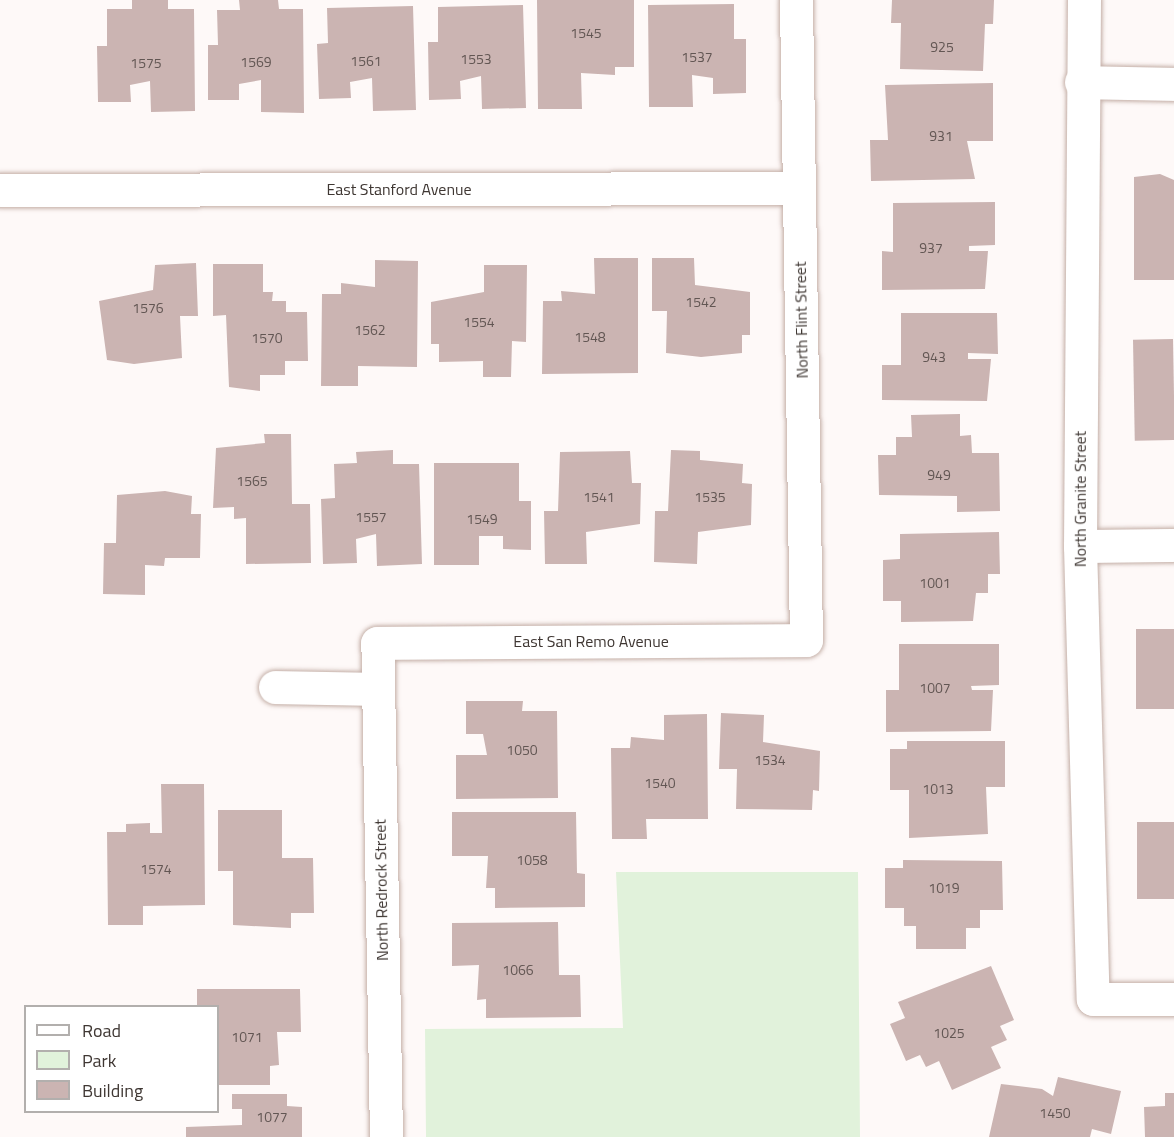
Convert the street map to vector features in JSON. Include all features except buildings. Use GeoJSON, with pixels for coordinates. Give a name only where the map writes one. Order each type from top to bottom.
{"type":"FeatureCollection","features":[{"type":"Feature","properties":{"kind":"street","name":"North Flint Street"},"geometry":{"type":"LineString","coordinates":[[796,0],[806,640]]}},
{"type":"Feature","properties":{"kind":"street","name":"North Granite Street"},"geometry":{"type":"LineString","coordinates":[[1084,0],[1081,82],[1080,546],[1094,999],[1174,999]]}},
{"type":"Feature","properties":{"kind":"street"},"geometry":{"type":"LineString","coordinates":[[1081,82],[1174,84]]}},
{"type":"Feature","properties":{"kind":"street","name":"East Stanford Avenue"},"geometry":{"type":"LineString","coordinates":[[0,190],[799,188]]}},
{"type":"Feature","properties":{"kind":"street"},"geometry":{"type":"LineString","coordinates":[[1080,546],[1174,545]]}},
{"type":"Feature","properties":{"kind":"street","name":"East San Remo Avenue"},"geometry":{"type":"LineString","coordinates":[[376,643],[806,640]]}},
{"type":"Feature","properties":{"kind":"street","name":"North Redrock Street"},"geometry":{"type":"LineString","coordinates":[[376,643],[386,1137]]}},
{"type":"Feature","properties":{"kind":"street"},"geometry":{"type":"LineString","coordinates":[[275,687],[377,689]]}},
{"type":"Feature","properties":{"kind":"green space"},"geometry":{"type":"Polygon","coordinates":[[[616,872],[858,872],[860,1137],[426,1137],[425,1029],[623,1028],[616,872]]]}}]}
